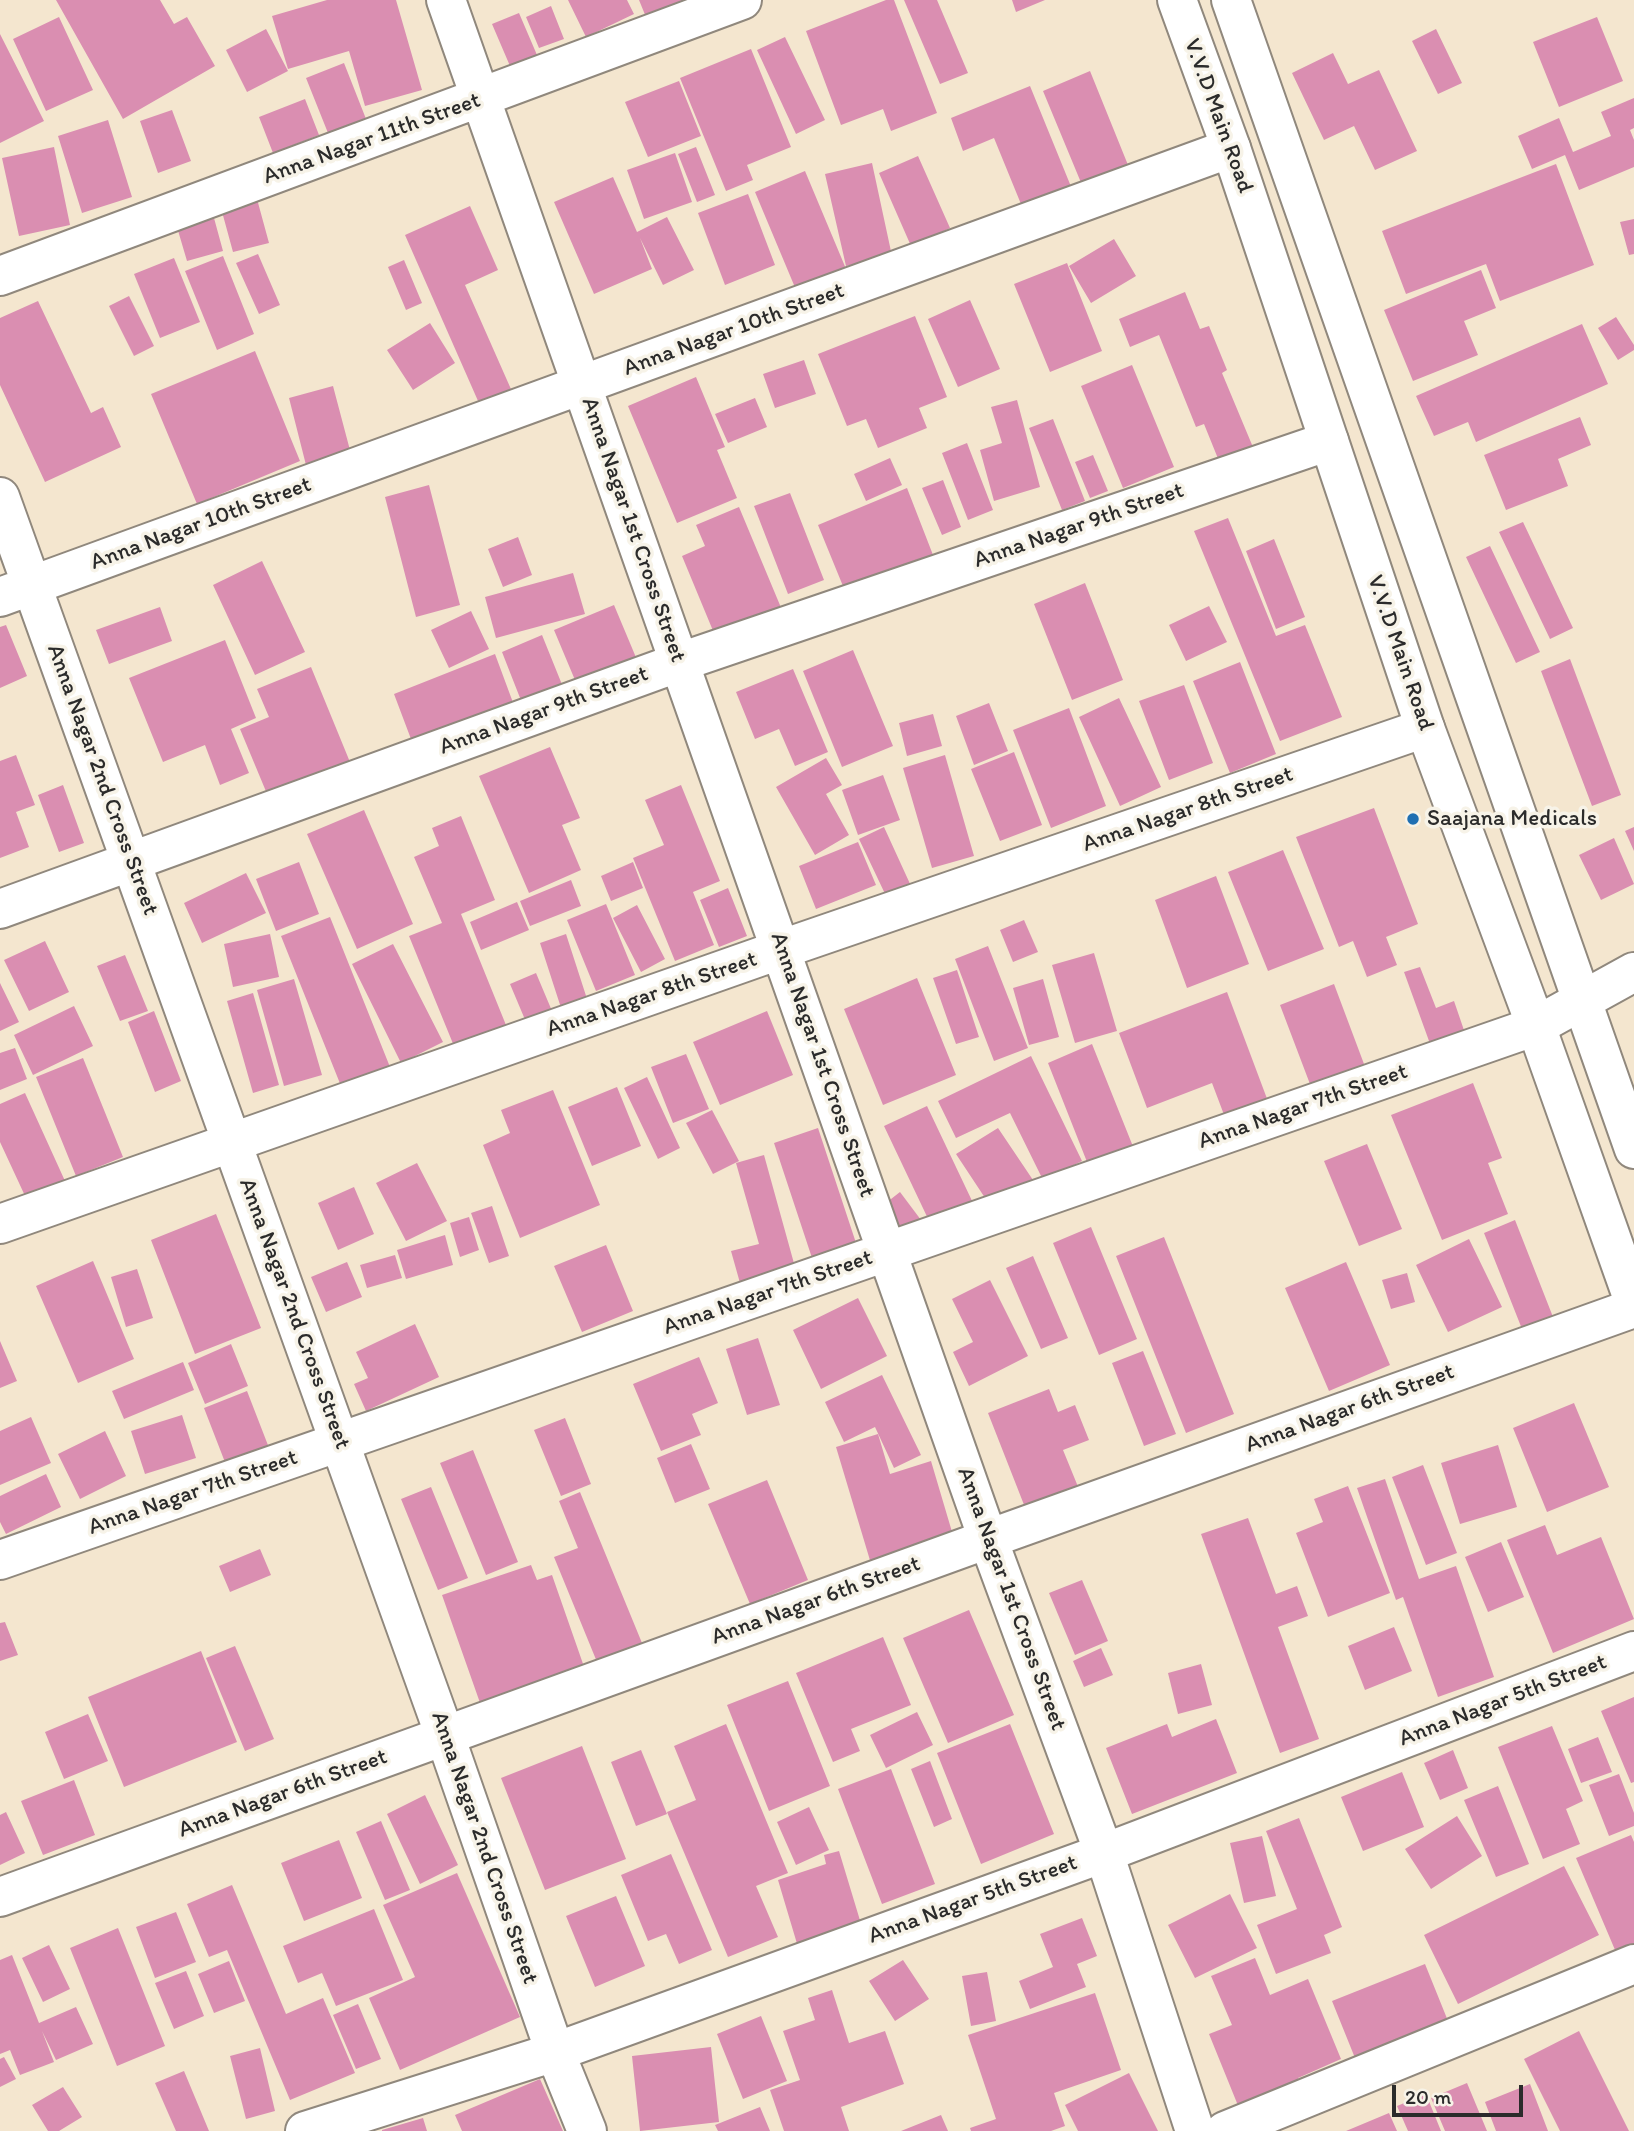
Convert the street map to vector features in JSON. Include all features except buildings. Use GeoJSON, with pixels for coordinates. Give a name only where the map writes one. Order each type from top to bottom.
{"type":"FeatureCollection","features":[{"type":"Feature","properties":{"kind":"street","name":"Anna Nagar 1st Cross Street"},"geometry":{"type":"LineString","coordinates":[[446,0],[988,1539],[1104,1853],[1195,2131]]}},
{"type":"Feature","properties":{"kind":"street","name":"Anna Nagar 11th Street"},"geometry":{"type":"LineString","coordinates":[[0,276],[742,0]]}},
{"type":"Feature","properties":{"kind":"street","name":"V.V.D Main Road"},"geometry":{"type":"LineString","coordinates":[[1177,0],[1231,148],[1425,729],[1536,1026],[1634,1302]]}},
{"type":"Feature","properties":{"kind":"street"},"geometry":{"type":"LineString","coordinates":[[1231,0],[1634,1149]]}},
{"type":"Feature","properties":{"kind":"street","name":"Anna Nagar 10th Street"},"geometry":{"type":"LineString","coordinates":[[16,591],[1231,148]]}},
{"type":"Feature","properties":{"kind":"street","name":"Anna Nagar 9th Street"},"geometry":{"type":"LineString","coordinates":[[0,909],[680,662],[1329,441]]}},
{"type":"Feature","properties":{"kind":"street","name":"Anna Nagar 2nd Cross Street"},"geometry":{"type":"LineString","coordinates":[[0,497],[16,591],[131,861],[340,1441],[555,2052],[587,2131]]}},
{"type":"Feature","properties":{"kind":"street","name":"Anna Nagar 8th Street"},"geometry":{"type":"LineString","coordinates":[[0,1224],[782,949],[1425,729]]}},
{"type":"Feature","properties":{"kind":"street","name":"Anna Nagar 7th Street"},"geometry":{"type":"LineString","coordinates":[[0,1560],[1536,1026],[1634,972]]}},
{"type":"Feature","properties":{"kind":"street","name":"Anna Nagar 6th Street"},"geometry":{"type":"LineString","coordinates":[[0,1898],[988,1539],[1634,1308]]}},
{"type":"Feature","properties":{"kind":"street","name":"Anna Nagar 5th Street"},"geometry":{"type":"LineString","coordinates":[[305,2131],[555,2052],[1104,1853],[1634,1651]]}},
{"type":"Feature","properties":{"kind":"street"},"geometry":{"type":"LineString","coordinates":[[1224,2131],[1634,1965]]}},
{"type":"Feature","properties":{"kind":"place","name":"Saajana Medicals"},"geometry":{"type":"Point","coordinates":[1413,819]}}]}
